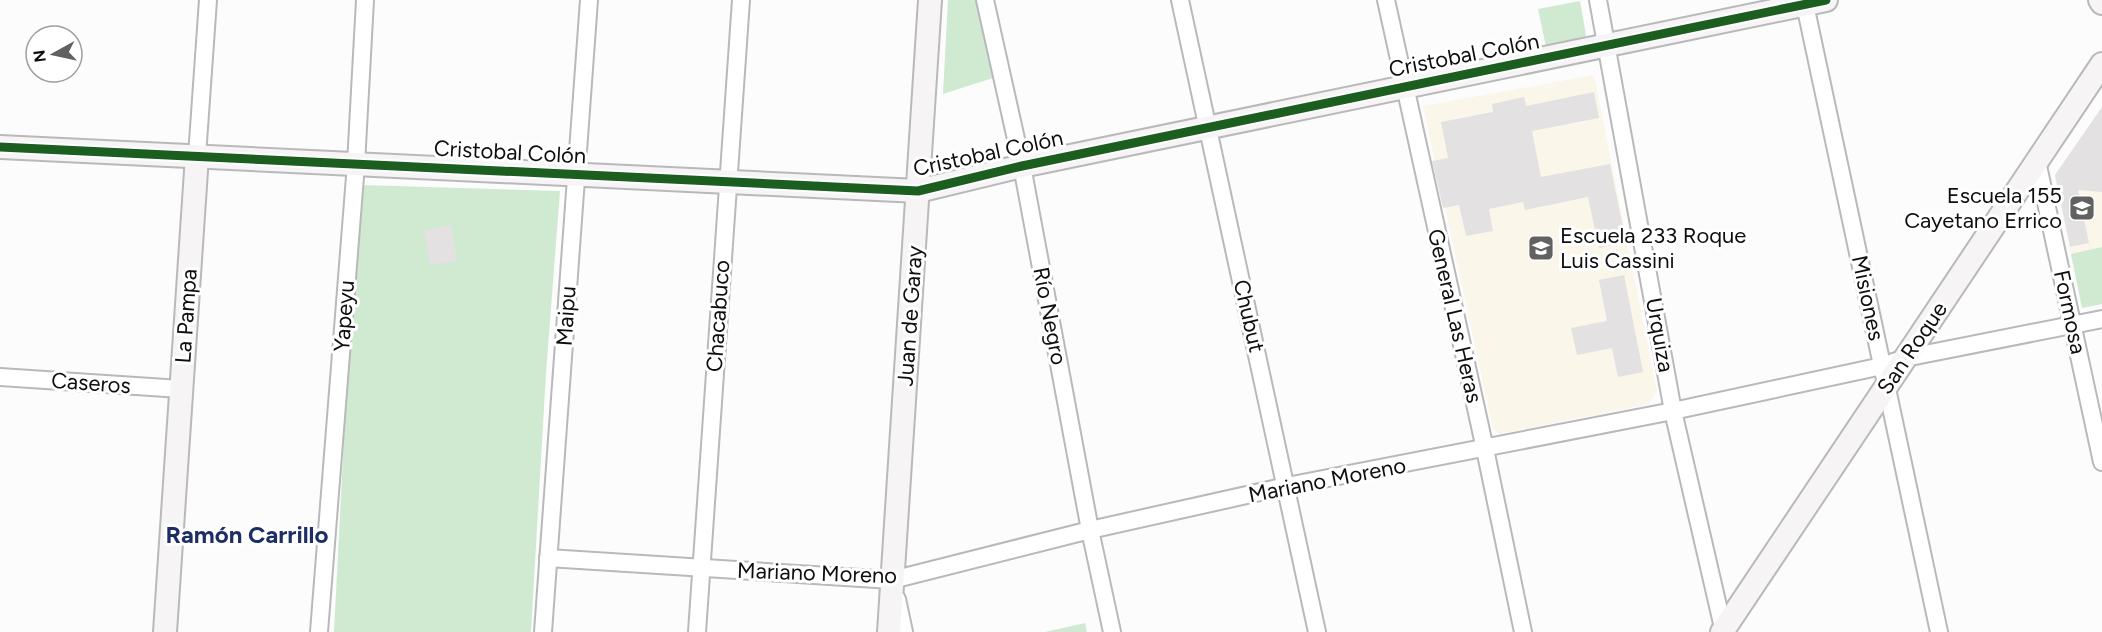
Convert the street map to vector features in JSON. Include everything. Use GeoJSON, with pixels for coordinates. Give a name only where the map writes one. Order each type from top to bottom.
{"type":"FeatureCollection","features":[{"type":"Feature","properties":{"kind":"street","name":"La Pampa"},"geometry":{"type":"LineString","coordinates":[[165,632],[208,0]]}},
{"type":"Feature","properties":{"kind":"street","name":"Yapeyu"},"geometry":{"type":"LineString","coordinates":[[319,632],[356,164],[365,0]]}},
{"type":"Feature","properties":{"kind":"street","name":"Maipu"},"geometry":{"type":"LineString","coordinates":[[543,632],[589,0]]}},
{"type":"Feature","properties":{"kind":"street","name":"Chacabuco"},"geometry":{"type":"LineString","coordinates":[[697,632],[741,0]]}},
{"type":"Feature","properties":{"kind":"street","name":"Juan de Garay"},"geometry":{"type":"LineString","coordinates":[[889,632],[930,0]]}},
{"type":"Feature","properties":{"kind":"street","name":"Río Negro"},"geometry":{"type":"LineString","coordinates":[[985,0],[1022,166],[1090,530],[1112,632]]}},
{"type":"Feature","properties":{"kind":"street","name":"Chubut"},"geometry":{"type":"LineString","coordinates":[[1180,0],[1317,632]]}},
{"type":"Feature","properties":{"kind":"street","name":"General Las Heras"},"geometry":{"type":"LineString","coordinates":[[1386,0],[1523,632]]}},
{"type":"Feature","properties":{"kind":"street","name":"Urquiza"},"geometry":{"type":"LineString","coordinates":[[1598,0],[1673,411],[1723,631]]}},
{"type":"Feature","properties":{"kind":"street","name":"Cristobal Colón"},"geometry":{"type":"LineString","coordinates":[[0,147],[918,190],[1022,166],[1608,46],[1812,1]]}},
{"type":"Feature","properties":{"kind":"street","name":"Misiones"},"geometry":{"type":"LineString","coordinates":[[1812,1],[1884,376],[1939,632]]}},
{"type":"Feature","properties":{"kind":"street","name":"San Roque"},"geometry":{"type":"LineString","coordinates":[[1723,631],[1884,376],[1905,358],[2102,64]]}},
{"type":"Feature","properties":{"kind":"street","name":"Formosa"},"geometry":{"type":"LineString","coordinates":[[2037,161],[2102,462]]}},
{"type":"Feature","properties":{"kind":"street"},"geometry":{"type":"LineString","coordinates":[[1905,358],[2102,319]]}},
{"type":"Feature","properties":{"kind":"street","name":"Mariano Moreno"},"geometry":{"type":"LineString","coordinates":[[548,558],[892,580],[1090,530],[1287,486],[1673,411],[1884,376]]}},
{"type":"Feature","properties":{"kind":"street","name":"Caseros"},"geometry":{"type":"LineString","coordinates":[[0,377],[181,389]]}},
{"type":"Feature","properties":{"kind":"street"},"geometry":{"type":"LineString","coordinates":[[892,580],[904,632]]}},
{"type":"Feature","properties":{"kind":"shaded area","name":"Escuela 233 Roque Luis Cassini"},"geometry":{"type":"Polygon","coordinates":[[[1594,75],[1657,391],[1649,404],[1499,434],[1493,429],[1423,106],[1594,75]]]}},
{"type":"Feature","properties":{"kind":"shaded area","name":"Escuela 155 Cayetano Errico"},"geometry":{"type":"Polygon","coordinates":[[[2102,107],[2102,304],[2082,308],[2055,175],[2102,107]]]}},
{"type":"Feature","properties":{"kind":"green space"},"geometry":{"type":"Polygon","coordinates":[[[948,0],[976,0],[993,78],[943,94],[948,0]]]}},
{"type":"Feature","properties":{"kind":"green space"},"geometry":{"type":"Polygon","coordinates":[[[1580,1],[1586,35],[1581,41],[1546,47],[1538,9],[1580,1]]]}},
{"type":"Feature","properties":{"kind":"green space"},"geometry":{"type":"Polygon","coordinates":[[[363,185],[560,191],[546,373],[531,632],[334,632],[348,359],[363,185]]]}},
{"type":"Feature","properties":{"kind":"green space"},"geometry":{"type":"Polygon","coordinates":[[[2102,247],[2102,304],[2082,308],[2071,254],[2102,247]]]}},
{"type":"Feature","properties":{"kind":"green space"},"geometry":{"type":"Polygon","coordinates":[[[1085,623],[1087,632],[1045,632],[1085,623]]]}},
{"type":"Feature","properties":{"kind":"building"},"geometry":{"type":"Polygon","coordinates":[[[1594,92],[1599,118],[1532,131],[1541,177],[1610,164],[1626,242],[1599,248],[1588,197],[1525,210],[1523,202],[1489,209],[1493,231],[1466,236],[1459,205],[1443,208],[1432,161],[1448,158],[1441,122],[1493,112],[1492,104],[1524,97],[1526,106],[1594,92]]]}},
{"type":"Feature","properties":{"kind":"building"},"geometry":{"type":"Polygon","coordinates":[[[2102,107],[2102,192],[2078,190],[2089,243],[2070,247],[2055,175],[2102,107]]]}},
{"type":"Feature","properties":{"kind":"building"},"geometry":{"type":"Polygon","coordinates":[[[451,225],[457,261],[430,265],[424,230],[451,225]]]}},
{"type":"Feature","properties":{"kind":"building"},"geometry":{"type":"Polygon","coordinates":[[[1624,275],[1643,372],[1618,377],[1612,348],[1577,355],[1571,328],[1607,321],[1599,280],[1624,275]]]}},
{"type":"Feature","properties":{"kind":"cycle path"},"geometry":{"type":"LineString","coordinates":[[0,147],[918,191],[1022,166],[1826,0]]}},
{"type":"Feature","properties":{"kind":"place","name":"Escuela 155 Cayetano Errico"},"geometry":{"type":"Point","coordinates":[2082,208]}},
{"type":"Feature","properties":{"kind":"place","name":"Escuela 233 Roque Luis Cassini"},"geometry":{"type":"Point","coordinates":[1541,248]}},
{"type":"Feature","properties":{"kind":"district","name":"Ramón Carrillo"},"geometry":{"type":"Point","coordinates":[247,534]}}]}
